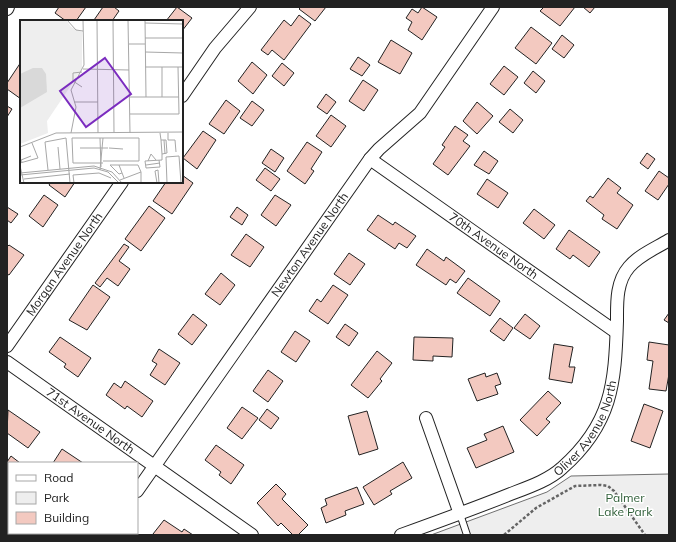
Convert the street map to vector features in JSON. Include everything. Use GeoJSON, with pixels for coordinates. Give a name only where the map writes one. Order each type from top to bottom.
{"type":"FeatureCollection","features":[{"type":"Feature","properties":{"kind":"street"},"geometry":{"type":"LineString","coordinates":[[183,95],[215,48],[250,7]]}},
{"type":"Feature","properties":{"kind":"street","name":"Newton Avenue North"},"geometry":{"type":"LineString","coordinates":[[138,490],[370,159],[379,148],[420,113],[493,7]]}},
{"type":"Feature","properties":{"kind":"street","name":"70th Avenue North"},"geometry":{"type":"LineString","coordinates":[[370,159],[616,332]]}},
{"type":"Feature","properties":{"kind":"street","name":"Morgan Avenue North"},"geometry":{"type":"LineString","coordinates":[[7,346],[121,183]]}},
{"type":"Feature","properties":{"kind":"street","name":"Oliver Avenue North"},"geometry":{"type":"LineString","coordinates":[[401,535],[460,514],[543,480],[561,470],[588,442],[599,425],[612,387],[618,294],[621,279],[629,266],[641,256],[669,240]]}},
{"type":"Feature","properties":{"kind":"street","name":"71st Avenue North"},"geometry":{"type":"LineString","coordinates":[[7,362],[155,465],[252,535]]}},
{"type":"Feature","properties":{"kind":"street"},"geometry":{"type":"LineString","coordinates":[[426,418],[460,514]]}},
{"type":"Feature","properties":{"kind":"lane"},"geometry":{"type":"LineString","coordinates":[[460,514],[467,535]]}},
{"type":"Feature","properties":{"kind":"path"},"geometry":{"type":"LineString","coordinates":[[504,535],[536,508],[575,486],[592,484],[608,486],[614,491],[645,535]]}},
{"type":"Feature","properties":{"kind":"green space","name":"Palmer Lake Park"},"geometry":{"type":"Polygon","coordinates":[[[669,474],[669,535],[431,535],[547,492],[571,476],[669,474]]]}},
{"type":"Feature","properties":{"kind":"building"},"geometry":{"type":"Polygon","coordinates":[[[59,7],[86,7],[77,20],[65,20],[55,13],[59,7]]]}},
{"type":"Feature","properties":{"kind":"building"},"geometry":{"type":"Polygon","coordinates":[[[103,7],[114,7],[119,11],[113,20],[94,20],[103,7]]]}},
{"type":"Feature","properties":{"kind":"building"},"geometry":{"type":"Polygon","coordinates":[[[177,7],[192,18],[183,30],[183,20],[167,20],[177,7]]]}},
{"type":"Feature","properties":{"kind":"building"},"geometry":{"type":"Polygon","coordinates":[[[301,7],[326,7],[315,21],[299,9],[301,7]]]}},
{"type":"Feature","properties":{"kind":"building"},"geometry":{"type":"Polygon","coordinates":[[[422,7],[437,17],[422,40],[408,30],[412,22],[406,18],[412,9],[418,13],[422,7]]]}},
{"type":"Feature","properties":{"kind":"building"},"geometry":{"type":"Polygon","coordinates":[[[544,7],[575,7],[560,26],[540,11],[544,7]]]}},
{"type":"Feature","properties":{"kind":"building"},"geometry":{"type":"Polygon","coordinates":[[[583,7],[595,7],[590,13],[583,7]]]}},
{"type":"Feature","properties":{"kind":"building"},"geometry":{"type":"Polygon","coordinates":[[[299,15],[311,24],[284,60],[272,50],[268,55],[261,50],[284,20],[291,26],[299,15]]]}},
{"type":"Feature","properties":{"kind":"building"},"geometry":{"type":"Polygon","coordinates":[[[531,27],[552,43],[536,64],[515,48],[531,27]]]}},
{"type":"Feature","properties":{"kind":"building"},"geometry":{"type":"Polygon","coordinates":[[[562,35],[574,45],[564,58],[552,49],[562,35]]]}},
{"type":"Feature","properties":{"kind":"building"},"geometry":{"type":"Polygon","coordinates":[[[391,40],[412,53],[400,74],[378,62],[391,40]]]}},
{"type":"Feature","properties":{"kind":"building"},"geometry":{"type":"Polygon","coordinates":[[[358,57],[370,65],[362,76],[350,69],[358,57]]]}},
{"type":"Feature","properties":{"kind":"building"},"geometry":{"type":"Polygon","coordinates":[[[252,62],[267,75],[253,94],[238,81],[252,62]]]}},
{"type":"Feature","properties":{"kind":"building"},"geometry":{"type":"Polygon","coordinates":[[[282,63],[294,73],[284,86],[272,76],[282,63]]]}},
{"type":"Feature","properties":{"kind":"building"},"geometry":{"type":"Polygon","coordinates":[[[20,64],[20,98],[7,89],[7,83],[20,64]]]}},
{"type":"Feature","properties":{"kind":"building"},"geometry":{"type":"Polygon","coordinates":[[[504,66],[518,77],[504,95],[490,84],[504,66]]]}},
{"type":"Feature","properties":{"kind":"building"},"geometry":{"type":"Polygon","coordinates":[[[533,71],[545,81],[536,93],[524,83],[533,71]]]}},
{"type":"Feature","properties":{"kind":"building"},"geometry":{"type":"Polygon","coordinates":[[[363,80],[378,90],[364,111],[349,101],[363,80]]]}},
{"type":"Feature","properties":{"kind":"building"},"geometry":{"type":"Polygon","coordinates":[[[326,94],[336,102],[327,114],[317,107],[326,94]]]}},
{"type":"Feature","properties":{"kind":"building"},"geometry":{"type":"Polygon","coordinates":[[[226,100],[240,111],[224,134],[209,124],[226,100]]]}},
{"type":"Feature","properties":{"kind":"building"},"geometry":{"type":"Polygon","coordinates":[[[252,101],[264,110],[252,126],[240,118],[252,101]]]}},
{"type":"Feature","properties":{"kind":"building"},"geometry":{"type":"Polygon","coordinates":[[[477,102],[493,116],[477,134],[463,121],[477,102]]]}},
{"type":"Feature","properties":{"kind":"building"},"geometry":{"type":"Polygon","coordinates":[[[7,106],[12,109],[7,117],[7,106]]]}},
{"type":"Feature","properties":{"kind":"building"},"geometry":{"type":"Polygon","coordinates":[[[510,109],[523,120],[513,133],[499,122],[510,109]]]}},
{"type":"Feature","properties":{"kind":"building"},"geometry":{"type":"Polygon","coordinates":[[[331,115],[346,126],[331,147],[316,136],[331,115]]]}},
{"type":"Feature","properties":{"kind":"building"},"geometry":{"type":"Polygon","coordinates":[[[455,126],[468,135],[463,141],[470,146],[448,175],[433,164],[445,147],[442,145],[455,126]]]}},
{"type":"Feature","properties":{"kind":"building"},"geometry":{"type":"Polygon","coordinates":[[[203,131],[216,140],[197,169],[183,158],[203,131]]]}},
{"type":"Feature","properties":{"kind":"building"},"geometry":{"type":"Polygon","coordinates":[[[307,142],[322,152],[311,169],[314,171],[305,184],[287,171],[307,142]]]}},
{"type":"Feature","properties":{"kind":"building"},"geometry":{"type":"Polygon","coordinates":[[[271,149],[284,158],[275,172],[262,163],[271,149]]]}},
{"type":"Feature","properties":{"kind":"building"},"geometry":{"type":"Polygon","coordinates":[[[484,151],[498,161],[489,174],[474,165],[484,151]]]}},
{"type":"Feature","properties":{"kind":"building"},"geometry":{"type":"Polygon","coordinates":[[[647,153],[655,159],[648,169],[640,163],[647,153]]]}},
{"type":"Feature","properties":{"kind":"building"},"geometry":{"type":"Polygon","coordinates":[[[265,168],[280,179],[271,191],[256,180],[265,168]]]}},
{"type":"Feature","properties":{"kind":"building"},"geometry":{"type":"Polygon","coordinates":[[[659,171],[669,178],[669,184],[658,200],[645,191],[659,171]]]}},
{"type":"Feature","properties":{"kind":"building"},"geometry":{"type":"Polygon","coordinates":[[[183,176],[193,183],[172,214],[153,201],[165,183],[183,183],[183,176]]]}},
{"type":"Feature","properties":{"kind":"building"},"geometry":{"type":"Polygon","coordinates":[[[608,178],[621,188],[617,193],[633,205],[617,229],[602,219],[604,215],[586,201],[590,196],[593,198],[608,178]]]}},
{"type":"Feature","properties":{"kind":"building"},"geometry":{"type":"Polygon","coordinates":[[[487,179],[508,193],[498,208],[477,194],[487,179]]]}},
{"type":"Feature","properties":{"kind":"building"},"geometry":{"type":"Polygon","coordinates":[[[50,183],[74,183],[65,197],[49,185],[50,183]]]}},
{"type":"Feature","properties":{"kind":"building"},"geometry":{"type":"Polygon","coordinates":[[[44,195],[58,205],[43,227],[29,216],[44,195]]]}},
{"type":"Feature","properties":{"kind":"building"},"geometry":{"type":"Polygon","coordinates":[[[275,195],[291,205],[276,226],[261,215],[275,195]]]}},
{"type":"Feature","properties":{"kind":"building"},"geometry":{"type":"Polygon","coordinates":[[[149,206],[165,218],[141,251],[125,239],[149,206]]]}},
{"type":"Feature","properties":{"kind":"building"},"geometry":{"type":"Polygon","coordinates":[[[7,207],[18,214],[11,223],[7,220],[7,207]]]}},
{"type":"Feature","properties":{"kind":"building"},"geometry":{"type":"Polygon","coordinates":[[[237,207],[248,215],[242,225],[230,217],[237,207]]]}},
{"type":"Feature","properties":{"kind":"building"},"geometry":{"type":"Polygon","coordinates":[[[534,209],[555,225],[544,239],[523,223],[534,209]]]}},
{"type":"Feature","properties":{"kind":"building"},"geometry":{"type":"Polygon","coordinates":[[[378,215],[393,225],[395,222],[416,236],[407,248],[399,243],[395,249],[367,230],[378,215]]]}},
{"type":"Feature","properties":{"kind":"building"},"geometry":{"type":"Polygon","coordinates":[[[569,230],[600,252],[589,267],[573,255],[570,259],[556,249],[569,230]]]}},
{"type":"Feature","properties":{"kind":"building"},"geometry":{"type":"Polygon","coordinates":[[[246,234],[264,247],[250,267],[231,255],[246,234]]]}},
{"type":"Feature","properties":{"kind":"building"},"geometry":{"type":"Polygon","coordinates":[[[124,244],[129,247],[119,261],[130,269],[118,286],[107,278],[100,287],[95,283],[124,244]]]}},
{"type":"Feature","properties":{"kind":"building"},"geometry":{"type":"Polygon","coordinates":[[[9,245],[24,255],[9,275],[7,274],[7,247],[9,245]]]}},
{"type":"Feature","properties":{"kind":"building"},"geometry":{"type":"Polygon","coordinates":[[[427,249],[444,261],[446,257],[465,271],[456,283],[450,279],[446,285],[416,265],[427,249]]]}},
{"type":"Feature","properties":{"kind":"building"},"geometry":{"type":"Polygon","coordinates":[[[349,253],[365,264],[350,285],[334,274],[349,253]]]}},
{"type":"Feature","properties":{"kind":"building"},"geometry":{"type":"Polygon","coordinates":[[[221,273],[235,285],[220,305],[205,294],[221,273]]]}},
{"type":"Feature","properties":{"kind":"building"},"geometry":{"type":"Polygon","coordinates":[[[468,278],[500,301],[490,316],[457,293],[468,278]]]}},
{"type":"Feature","properties":{"kind":"building"},"geometry":{"type":"Polygon","coordinates":[[[93,285],[110,297],[87,330],[69,320],[93,285]]]}},
{"type":"Feature","properties":{"kind":"building"},"geometry":{"type":"Polygon","coordinates":[[[333,285],[348,295],[328,324],[309,311],[317,299],[321,302],[333,285]]]}},
{"type":"Feature","properties":{"kind":"building"},"geometry":{"type":"Polygon","coordinates":[[[669,313],[669,323],[664,320],[669,313]]]}},
{"type":"Feature","properties":{"kind":"building"},"geometry":{"type":"Polygon","coordinates":[[[193,314],[207,325],[192,345],[178,334],[193,314]]]}},
{"type":"Feature","properties":{"kind":"building"},"geometry":{"type":"Polygon","coordinates":[[[525,314],[540,326],[530,339],[514,328],[525,314]]]}},
{"type":"Feature","properties":{"kind":"building"},"geometry":{"type":"Polygon","coordinates":[[[500,318],[513,328],[504,341],[490,331],[500,318]]]}},
{"type":"Feature","properties":{"kind":"building"},"geometry":{"type":"Polygon","coordinates":[[[345,324],[358,333],[349,346],[336,337],[345,324]]]}},
{"type":"Feature","properties":{"kind":"building"},"geometry":{"type":"Polygon","coordinates":[[[295,331],[310,341],[296,362],[281,352],[295,331]]]}},
{"type":"Feature","properties":{"kind":"building"},"geometry":{"type":"Polygon","coordinates":[[[60,337],[91,358],[78,377],[64,367],[66,364],[49,352],[60,337]]]}},
{"type":"Feature","properties":{"kind":"building"},"geometry":{"type":"Polygon","coordinates":[[[414,337],[453,338],[452,357],[433,356],[433,361],[413,360],[414,337]]]}},
{"type":"Feature","properties":{"kind":"building"},"geometry":{"type":"Polygon","coordinates":[[[649,342],[669,345],[669,374],[666,391],[649,389],[653,361],[647,360],[649,342]]]}},
{"type":"Feature","properties":{"kind":"building"},"geometry":{"type":"Polygon","coordinates":[[[554,344],[573,347],[569,367],[575,367],[572,383],[549,379],[554,344]]]}},
{"type":"Feature","properties":{"kind":"building"},"geometry":{"type":"Polygon","coordinates":[[[159,349],[180,363],[165,385],[150,375],[157,364],[152,361],[159,349]]]}},
{"type":"Feature","properties":{"kind":"building"},"geometry":{"type":"Polygon","coordinates":[[[377,351],[392,363],[380,379],[382,381],[368,398],[351,385],[377,351]]]}},
{"type":"Feature","properties":{"kind":"building"},"geometry":{"type":"Polygon","coordinates":[[[268,370],[283,381],[268,402],[253,391],[268,370]]]}},
{"type":"Feature","properties":{"kind":"building"},"geometry":{"type":"Polygon","coordinates":[[[485,373],[486,377],[497,373],[501,384],[495,386],[498,394],[477,401],[468,379],[485,373]]]}},
{"type":"Feature","properties":{"kind":"building"},"geometry":{"type":"Polygon","coordinates":[[[125,381],[153,401],[142,417],[127,406],[125,409],[106,395],[114,383],[121,388],[125,381]]]}},
{"type":"Feature","properties":{"kind":"building"},"geometry":{"type":"Polygon","coordinates":[[[548,391],[561,403],[546,419],[550,422],[537,436],[520,420],[548,391]]]}},
{"type":"Feature","properties":{"kind":"building"},"geometry":{"type":"Polygon","coordinates":[[[644,404],[663,411],[650,448],[631,441],[644,404]]]}},
{"type":"Feature","properties":{"kind":"building"},"geometry":{"type":"Polygon","coordinates":[[[242,407],[258,418],[242,439],[227,428],[242,407]]]}},
{"type":"Feature","properties":{"kind":"building"},"geometry":{"type":"Polygon","coordinates":[[[267,409],[279,418],[271,429],[259,420],[267,409]]]}},
{"type":"Feature","properties":{"kind":"building"},"geometry":{"type":"Polygon","coordinates":[[[8,410],[40,432],[28,448],[7,433],[8,410]]]}},
{"type":"Feature","properties":{"kind":"building"},"geometry":{"type":"Polygon","coordinates":[[[367,411],[378,449],[359,455],[348,416],[367,411]]]}},
{"type":"Feature","properties":{"kind":"building"},"geometry":{"type":"Polygon","coordinates":[[[503,426],[514,452],[476,468],[467,448],[487,440],[484,434],[503,426]]]}},
{"type":"Feature","properties":{"kind":"building"},"geometry":{"type":"Polygon","coordinates":[[[216,445],[244,465],[231,484],[219,475],[221,472],[205,460],[216,445]]]}},
{"type":"Feature","properties":{"kind":"building"},"geometry":{"type":"Polygon","coordinates":[[[62,449],[82,462],[54,462],[62,449]]]}},
{"type":"Feature","properties":{"kind":"building"},"geometry":{"type":"Polygon","coordinates":[[[11,456],[19,462],[8,462],[8,466],[7,462],[11,456]]]}},
{"type":"Feature","properties":{"kind":"building"},"geometry":{"type":"Polygon","coordinates":[[[403,462],[412,478],[390,491],[392,494],[374,505],[363,487],[403,462]]]}},
{"type":"Feature","properties":{"kind":"building"},"geometry":{"type":"Polygon","coordinates":[[[276,484],[286,494],[282,499],[308,525],[298,535],[293,535],[281,523],[278,526],[257,503],[276,484]]]}},
{"type":"Feature","properties":{"kind":"building"},"geometry":{"type":"Polygon","coordinates":[[[357,487],[364,504],[345,511],[346,515],[326,523],[321,508],[327,505],[325,499],[357,487]]]}},
{"type":"Feature","properties":{"kind":"building"},"geometry":{"type":"Polygon","coordinates":[[[164,520],[182,532],[184,529],[193,535],[153,534],[164,520]]]}},
{"type":"Feature","properties":{"kind":"building"},"geometry":{"type":"Polygon","coordinates":[[[14,534],[30,534],[30,535],[14,534]]]}},
{"type":"Feature","properties":{"kind":"building"},"geometry":{"type":"Polygon","coordinates":[[[47,534],[61,534],[60,535],[47,534]]]}}]}
